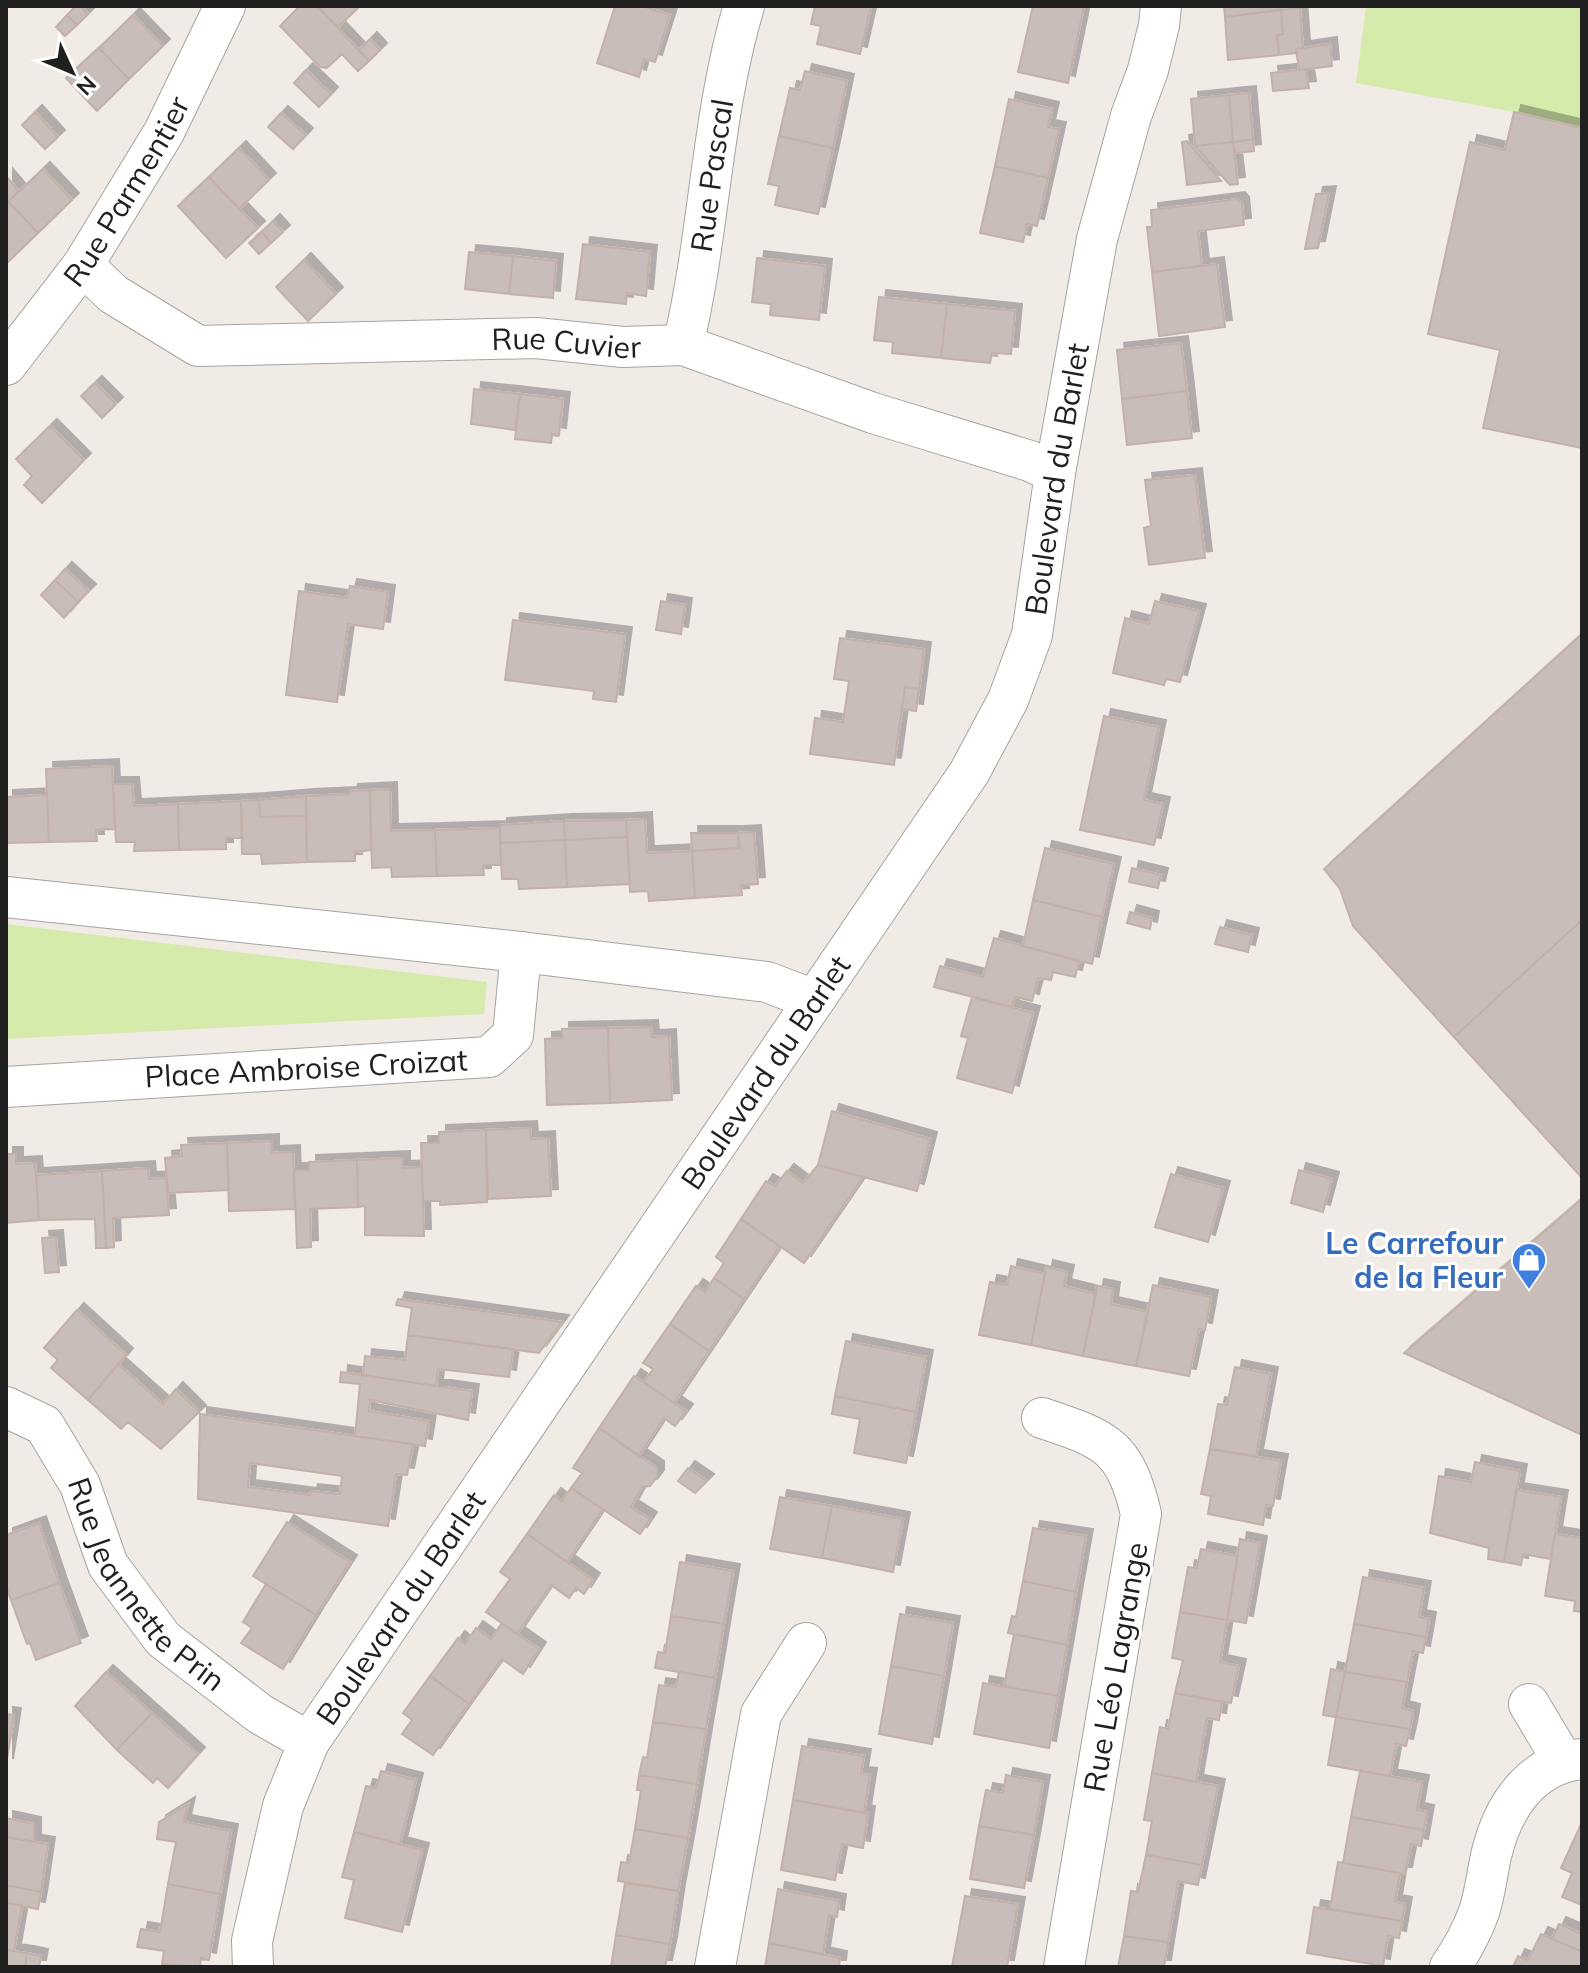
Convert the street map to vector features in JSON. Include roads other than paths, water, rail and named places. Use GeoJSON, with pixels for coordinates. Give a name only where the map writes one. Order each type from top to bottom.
{"type":"FeatureCollection","features":[{"type":"Feature","properties":{"kind":"street","name":"Rue Parmentier"},"geometry":{"type":"LineString","coordinates":[[6,365],[83,265],[164,132],[225,6]]}},
{"type":"Feature","properties":{"kind":"street","name":"Rue Pascal"},"geometry":{"type":"LineString","coordinates":[[683,345],[693,302],[713,155],[734,38],[744,6]]}},
{"type":"Feature","properties":{"kind":"street","name":"Boulevard du Barlet"},"geometry":{"type":"LineString","coordinates":[[253,1967],[252,1941],[283,1806],[309,1742],[969,773],[1008,700],[1032,635],[1055,473],[1097,239],[1131,116],[1148,70],[1161,6]]}},
{"type":"Feature","properties":{"kind":"street","name":"Rue Cuvier"},"geometry":{"type":"LineString","coordinates":[[83,265],[113,294],[198,346],[536,338],[623,347],[683,345],[873,413],[1030,461],[1055,473]]}},
{"type":"Feature","properties":{"kind":"street"},"geometry":{"type":"LineString","coordinates":[[6,897],[521,952],[767,982],[814,1000]]}},
{"type":"Feature","properties":{"kind":"street","name":"Place Ambroise Croizat"},"geometry":{"type":"LineString","coordinates":[[6,1087],[489,1057],[513,1035],[521,952]]}},
{"type":"Feature","properties":{"kind":"street","name":"Rue Jeannette Prin"},"geometry":{"type":"LineString","coordinates":[[6,1407],[44,1425],[80,1485],[108,1565],[163,1639],[260,1714],[309,1742]]}},
{"type":"Feature","properties":{"kind":"street","name":"Rue Léo Lagrange"},"geometry":{"type":"LineString","coordinates":[[1042,1418],[1092,1435],[1118,1456],[1134,1483],[1141,1514],[1064,1967]]}},
{"type":"Feature","properties":{"kind":"street"},"geometry":{"type":"LineString","coordinates":[[715,1967],[761,1714],[806,1643]]}},
{"type":"Feature","properties":{"kind":"street"},"geometry":{"type":"LineString","coordinates":[[1450,1967],[1460,1954],[1479,1910],[1492,1853],[1504,1818],[1522,1791],[1543,1770],[1572,1760],[1529,1704]]}},
{"type":"Feature","properties":{"kind":"place","name":"Le Carrefour de la Fleur"},"geometry":{"type":"Point","coordinates":[1529,1291]}}]}
